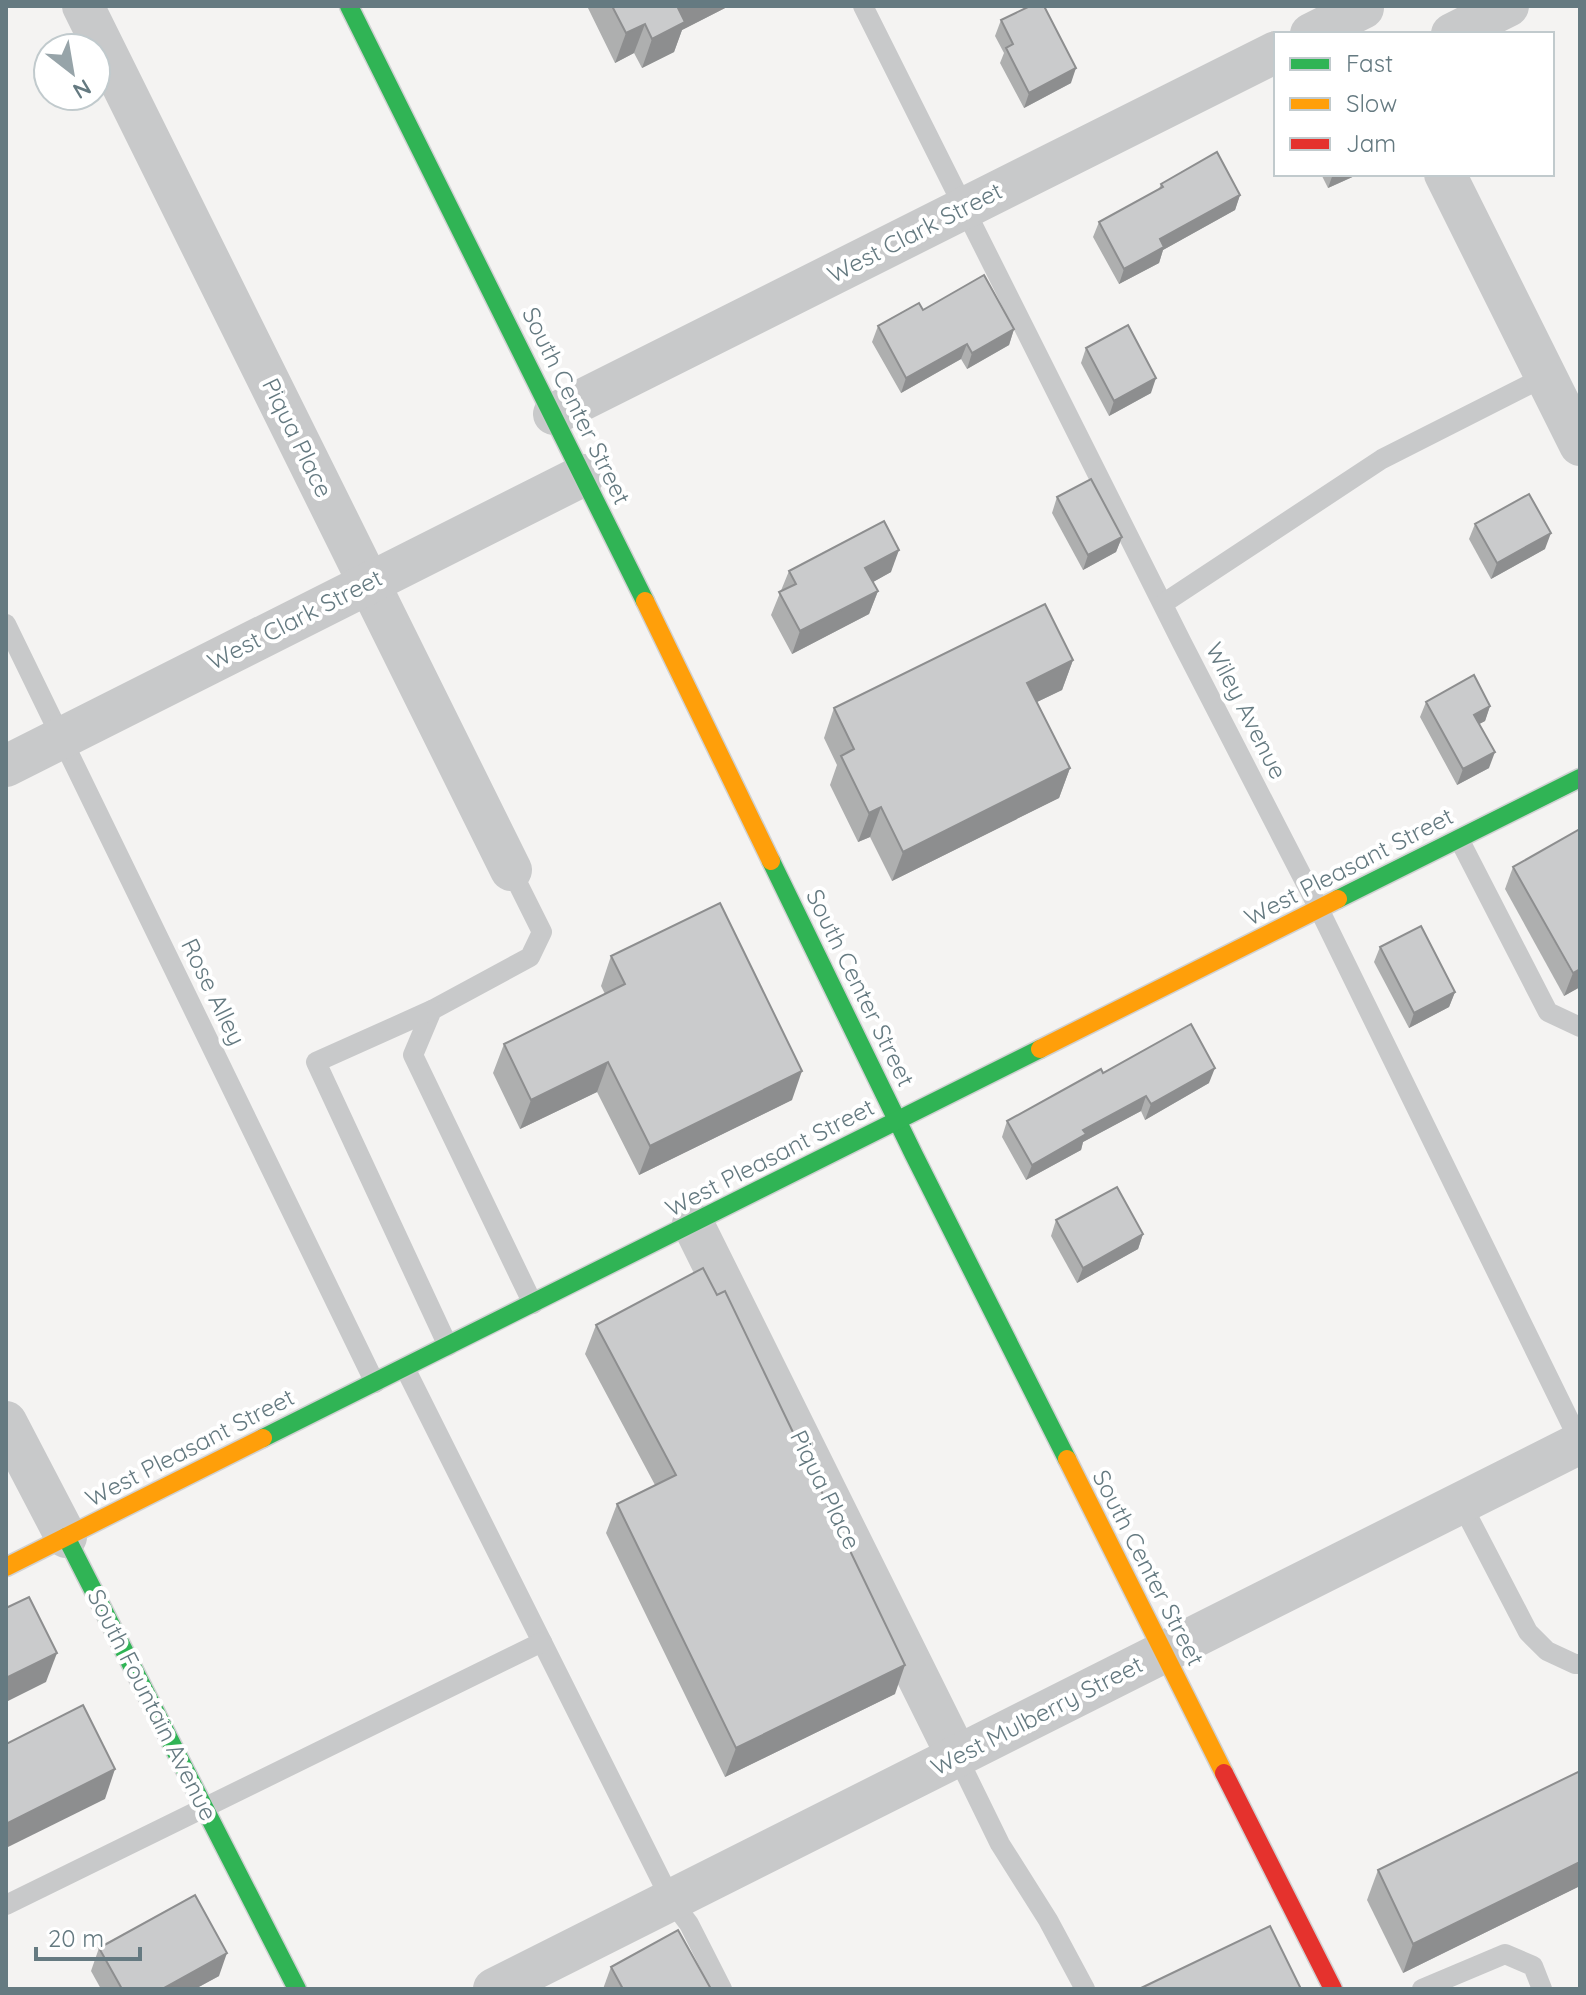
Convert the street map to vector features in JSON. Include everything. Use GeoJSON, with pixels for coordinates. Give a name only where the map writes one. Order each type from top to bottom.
{"type":"FeatureCollection","features":[{"type":"Feature","properties":{"kind":"street","name":"Piqua Place"},"geometry":{"type":"LineString","coordinates":[[83,6],[511,870]]}},
{"type":"Feature","properties":{"kind":"street","name":"South Center Street"},"geometry":{"type":"LineString","coordinates":[[349,6],[554,414],[898,1122],[1163,1652],[1288,1921],[1333,1989]]}},
{"type":"Feature","properties":{"kind":"street"},"geometry":{"type":"LineString","coordinates":[[1456,32],[1508,6]]}},
{"type":"Feature","properties":{"kind":"street"},"geometry":{"type":"LineString","coordinates":[[1317,32],[1367,16]]}},
{"type":"Feature","properties":{"kind":"street","name":"West Clark Street"},"geometry":{"type":"LineString","coordinates":[[554,414],[1274,53]]}},
{"type":"Feature","properties":{"kind":"street"},"geometry":{"type":"LineString","coordinates":[[1446,176],[1580,445]]}},
{"type":"Feature","properties":{"kind":"street","name":"West Clark Street"},"geometry":{"type":"LineString","coordinates":[[6,766],[584,475]]}},
{"type":"Feature","properties":{"kind":"street","name":"West Pleasant Street"},"geometry":{"type":"LineString","coordinates":[[6,1567],[1580,778]]}},
{"type":"Feature","properties":{"kind":"street","name":"Piqua Place"},"geometry":{"type":"LineString","coordinates":[[693,1224],[957,1756]]}},
{"type":"Feature","properties":{"kind":"street","name":"South Fountain Avenue"},"geometry":{"type":"LineString","coordinates":[[9,1435],[66,1537],[297,1989]]}},
{"type":"Feature","properties":{"kind":"street","name":"West Mulberry Street"},"geometry":{"type":"LineString","coordinates":[[494,1989],[1580,1442]]}},
{"type":"Feature","properties":{"kind":"lane","name":"Wiley Avenue"},"geometry":{"type":"LineString","coordinates":[[863,6],[1319,909],[1580,1442]]}},
{"type":"Feature","properties":{"kind":"lane"},"geometry":{"type":"LineString","coordinates":[[1164,603],[1382,459],[1546,376]]}},
{"type":"Feature","properties":{"kind":"lane","name":"Rose Alley"},"geometry":{"type":"LineString","coordinates":[[6,624],[375,1383]]}},
{"type":"Feature","properties":{"kind":"lane"},"geometry":{"type":"LineString","coordinates":[[1459,839],[1548,1012],[1580,1027]]}},
{"type":"Feature","properties":{"kind":"lane"},"geometry":{"type":"LineString","coordinates":[[448,1346],[316,1062],[432,1010],[530,957],[542,932],[511,870]]}},
{"type":"Feature","properties":{"kind":"lane"},"geometry":{"type":"LineString","coordinates":[[432,1010],[413,1055],[533,1304]]}},
{"type":"Feature","properties":{"kind":"lane"},"geometry":{"type":"LineString","coordinates":[[405,1368],[671,1900],[689,1924],[722,1989]]}},
{"type":"Feature","properties":{"kind":"lane"},"geometry":{"type":"LineString","coordinates":[[1461,1503],[1528,1632],[1547,1651],[1580,1664]]}},
{"type":"Feature","properties":{"kind":"lane"},"geometry":{"type":"LineString","coordinates":[[6,1905],[542,1642]]}},
{"type":"Feature","properties":{"kind":"lane"},"geometry":{"type":"LineString","coordinates":[[957,1756],[1000,1844],[1048,1920],[1085,1989]]}},
{"type":"Feature","properties":{"kind":"lane"},"geometry":{"type":"LineString","coordinates":[[1422,1989],[1505,1954],[1533,1966],[1542,1989]]}},
{"type":"Feature","properties":{"kind":"building"},"geometry":{"type":"Polygon","coordinates":[[[612,6],[682,6],[678,8],[685,22],[652,39],[645,24],[626,33],[612,6]]]}},
{"type":"Feature","properties":{"kind":"building"},"geometry":{"type":"Polygon","coordinates":[[[1030,6],[1044,6],[1076,68],[1029,93],[1006,48],[1013,44],[1001,20],[1030,6]]]}},
{"type":"Feature","properties":{"kind":"building"},"geometry":{"type":"Polygon","coordinates":[[[1217,152],[1240,195],[1160,239],[1164,247],[1124,269],[1099,222],[1163,187],[1161,184],[1217,152]]]}},
{"type":"Feature","properties":{"kind":"building"},"geometry":{"type":"Polygon","coordinates":[[[984,275],[1014,329],[972,353],[967,344],[906,378],[878,326],[919,303],[923,310],[984,275]]]}},
{"type":"Feature","properties":{"kind":"building"},"geometry":{"type":"Polygon","coordinates":[[[1128,325],[1156,378],[1114,401],[1086,348],[1128,325]]]}},
{"type":"Feature","properties":{"kind":"building"},"geometry":{"type":"Polygon","coordinates":[[[1091,479],[1122,537],[1088,555],[1057,497],[1091,479]]]}},
{"type":"Feature","properties":{"kind":"building"},"geometry":{"type":"Polygon","coordinates":[[[1529,494],[1551,533],[1497,563],[1475,524],[1529,494]]]}},
{"type":"Feature","properties":{"kind":"building"},"geometry":{"type":"Polygon","coordinates":[[[884,521],[899,550],[865,568],[878,591],[800,631],[779,592],[796,584],[789,571],[884,521]]]}},
{"type":"Feature","properties":{"kind":"building"},"geometry":{"type":"Polygon","coordinates":[[[1045,604],[1073,660],[1027,683],[1070,768],[903,852],[881,807],[869,813],[841,756],[854,749],[834,708],[1045,604]]]}},
{"type":"Feature","properties":{"kind":"building"},"geometry":{"type":"Polygon","coordinates":[[[1474,675],[1490,706],[1474,715],[1495,752],[1463,769],[1426,702],[1474,675]]]}},
{"type":"Feature","properties":{"kind":"building"},"geometry":{"type":"Polygon","coordinates":[[[1580,829],[1580,969],[1573,973],[1513,867],[1580,829]]]}},
{"type":"Feature","properties":{"kind":"building"},"geometry":{"type":"Polygon","coordinates":[[[720,903],[802,1071],[650,1146],[608,1062],[531,1100],[504,1044],[625,984],[611,956],[720,903]]]}},
{"type":"Feature","properties":{"kind":"building"},"geometry":{"type":"Polygon","coordinates":[[[1421,926],[1455,992],[1414,1013],[1380,947],[1421,926]]]}},
{"type":"Feature","properties":{"kind":"building"},"geometry":{"type":"Polygon","coordinates":[[[1191,1024],[1215,1068],[1151,1104],[1146,1096],[1083,1130],[1086,1134],[1032,1165],[1007,1121],[1191,1024]]]}},
{"type":"Feature","properties":{"kind":"building"},"geometry":{"type":"Polygon","coordinates":[[[1117,1187],[1143,1234],[1083,1268],[1056,1220],[1117,1187]]]}},
{"type":"Feature","properties":{"kind":"building"},"geometry":{"type":"Polygon","coordinates":[[[703,1268],[717,1295],[725,1291],[905,1665],[736,1748],[617,1504],[676,1475],[596,1325],[703,1268]]]}},
{"type":"Feature","properties":{"kind":"building"},"geometry":{"type":"Polygon","coordinates":[[[29,1597],[57,1653],[6,1678],[6,1608],[29,1597]]]}},
{"type":"Feature","properties":{"kind":"building"},"geometry":{"type":"Polygon","coordinates":[[[83,1705],[115,1769],[6,1824],[6,1744],[83,1705]]]}},
{"type":"Feature","properties":{"kind":"building"},"geometry":{"type":"Polygon","coordinates":[[[1580,1771],[1580,1862],[1413,1944],[1378,1870],[1580,1771]]]}},
{"type":"Feature","properties":{"kind":"building"},"geometry":{"type":"Polygon","coordinates":[[[195,1895],[227,1953],[162,1989],[122,1989],[99,1948],[195,1895]]]}},
{"type":"Feature","properties":{"kind":"building"},"geometry":{"type":"Polygon","coordinates":[[[1270,1926],[1301,1989],[1139,1989],[1270,1926]]]}},
{"type":"Feature","properties":{"kind":"building"},"geometry":{"type":"Polygon","coordinates":[[[678,1930],[711,1989],[623,1989],[611,1967],[678,1930]]]}},
{"type":"Feature","properties":{"kind":"traffic: fast"},"geometry":{"type":"LineString","coordinates":[[349,6],[645,601]]}},
{"type":"Feature","properties":{"kind":"traffic: fast"},"geometry":{"type":"LineString","coordinates":[[1338,899],[1580,778]]}},
{"type":"Feature","properties":{"kind":"traffic: fast"},"geometry":{"type":"LineString","coordinates":[[771,861],[1067,1459]]}},
{"type":"Feature","properties":{"kind":"traffic: fast"},"geometry":{"type":"LineString","coordinates":[[263,1438],[1040,1049]]}},
{"type":"Feature","properties":{"kind":"traffic: fast"},"geometry":{"type":"LineString","coordinates":[[66,1537],[297,1989]]}},
{"type":"Feature","properties":{"kind":"traffic: slow"},"geometry":{"type":"LineString","coordinates":[[645,601],[771,861]]}},
{"type":"Feature","properties":{"kind":"traffic: slow"},"geometry":{"type":"LineString","coordinates":[[1040,1049],[1338,899]]}},
{"type":"Feature","properties":{"kind":"traffic: slow"},"geometry":{"type":"LineString","coordinates":[[6,1567],[263,1438]]}},
{"type":"Feature","properties":{"kind":"traffic: slow"},"geometry":{"type":"LineString","coordinates":[[1067,1459],[1224,1773]]}},
{"type":"Feature","properties":{"kind":"traffic: jam"},"geometry":{"type":"LineString","coordinates":[[1224,1773],[1333,1989]]}}]}
